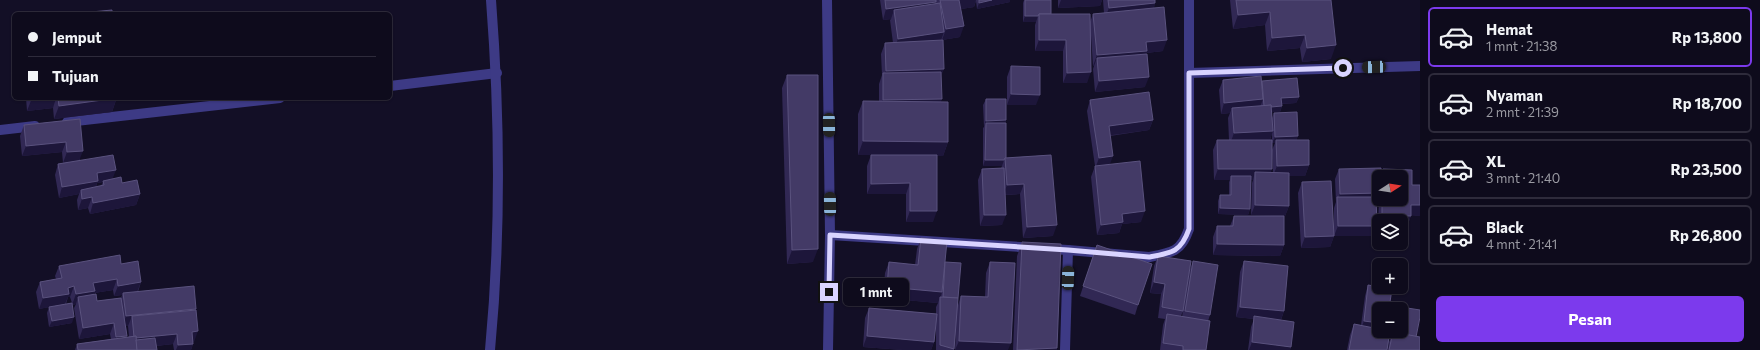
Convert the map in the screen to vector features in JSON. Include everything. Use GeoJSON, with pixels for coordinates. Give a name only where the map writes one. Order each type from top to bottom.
{"type":"FeatureCollection","features":[{"type":"Feature","properties":{"kind":"street"},"geometry":{"type":"LineString","coordinates":[[490,350],[494,314],[499,204],[497,73],[491,0]]}},
{"type":"Feature","properties":{"kind":"street"},"geometry":{"type":"LineString","coordinates":[[827,0],[830,235],[828,350]]}},
{"type":"Feature","properties":{"kind":"street"},"geometry":{"type":"LineString","coordinates":[[830,235],[1068,250],[1149,257],[1162,255],[1177,250],[1184,243],[1189,229],[1189,0]]}},
{"type":"Feature","properties":{"kind":"street"},"geometry":{"type":"LineString","coordinates":[[1189,73],[1420,66]]}},
{"type":"Feature","properties":{"kind":"street"},"geometry":{"type":"LineString","coordinates":[[392,86],[497,73]]}},
{"type":"Feature","properties":{"kind":"street"},"geometry":{"type":"LineString","coordinates":[[0,130],[262,100]]}},
{"type":"Feature","properties":{"kind":"street"},"geometry":{"type":"LineString","coordinates":[[1066,350],[1068,250]]}},
{"type":"Feature","properties":{"kind":"building"},"geometry":{"type":"Polygon","coordinates":[[[885,0],[936,0],[936,2],[886,9],[885,0]]]}},
{"type":"Feature","properties":{"kind":"building"},"geometry":{"type":"Polygon","coordinates":[[[940,0],[959,0],[964,26],[946,29],[940,0]]]}},
{"type":"Feature","properties":{"kind":"building"},"geometry":{"type":"Polygon","coordinates":[[[979,0],[992,0],[979,3],[979,0]]]}},
{"type":"Feature","properties":{"kind":"building"},"geometry":{"type":"Polygon","coordinates":[[[1025,0],[1051,0],[1051,14],[1025,16],[1025,0]]]}},
{"type":"Feature","properties":{"kind":"building"},"geometry":{"type":"Polygon","coordinates":[[[1108,0],[1155,0],[1155,3],[1109,8],[1108,0]]]}},
{"type":"Feature","properties":{"kind":"building"},"geometry":{"type":"Polygon","coordinates":[[[1236,0],[1331,0],[1336,45],[1307,48],[1305,35],[1272,38],[1270,12],[1238,15],[1236,0]]]}},
{"type":"Feature","properties":{"kind":"building"},"geometry":{"type":"Polygon","coordinates":[[[940,3],[944,32],[898,39],[894,10],[940,3]]]}},
{"type":"Feature","properties":{"kind":"building"},"geometry":{"type":"Polygon","coordinates":[[[1164,7],[1167,40],[1146,42],[1147,51],[1097,55],[1093,14],[1164,7]]]}},
{"type":"Feature","properties":{"kind":"building"},"geometry":{"type":"Polygon","coordinates":[[[112,10],[112,12],[91,12],[112,10]]]}},
{"type":"Feature","properties":{"kind":"building"},"geometry":{"type":"Polygon","coordinates":[[[1039,14],[1090,14],[1091,72],[1067,73],[1066,40],[1039,40],[1039,14]]]}},
{"type":"Feature","properties":{"kind":"building"},"geometry":{"type":"Polygon","coordinates":[[[943,40],[944,69],[886,71],[885,43],[943,40]]]}},
{"type":"Feature","properties":{"kind":"building"},"geometry":{"type":"Polygon","coordinates":[[[1147,54],[1149,77],[1099,81],[1097,58],[1147,54]]]}},
{"type":"Feature","properties":{"kind":"building"},"geometry":{"type":"Polygon","coordinates":[[[1011,66],[1040,67],[1040,95],[1011,94],[1011,66]]]}},
{"type":"Feature","properties":{"kind":"building"},"geometry":{"type":"Polygon","coordinates":[[[941,72],[942,99],[883,100],[883,73],[941,72]]]}},
{"type":"Feature","properties":{"kind":"building"},"geometry":{"type":"Polygon","coordinates":[[[787,75],[818,75],[818,249],[792,250],[787,75]]]}},
{"type":"Feature","properties":{"kind":"building"},"geometry":{"type":"Polygon","coordinates":[[[1261,76],[1263,99],[1224,103],[1223,80],[1261,76]]]}},
{"type":"Feature","properties":{"kind":"building"},"geometry":{"type":"Polygon","coordinates":[[[1297,78],[1299,97],[1281,98],[1282,106],[1264,106],[1262,81],[1297,78]]]}},
{"type":"Feature","properties":{"kind":"building"},"geometry":{"type":"Polygon","coordinates":[[[1149,92],[1153,120],[1109,126],[1113,156],[1099,158],[1090,100],[1149,92]]]}},
{"type":"Feature","properties":{"kind":"building"},"geometry":{"type":"Polygon","coordinates":[[[986,99],[1006,99],[1006,120],[986,121],[986,99]]]}},
{"type":"Feature","properties":{"kind":"building"},"geometry":{"type":"Polygon","coordinates":[[[58,100],[102,100],[59,106],[58,100]]]}},
{"type":"Feature","properties":{"kind":"building"},"geometry":{"type":"Polygon","coordinates":[[[863,101],[948,102],[948,142],[863,141],[863,101]]]}},
{"type":"Feature","properties":{"kind":"building"},"geometry":{"type":"Polygon","coordinates":[[[1271,105],[1273,131],[1234,133],[1232,108],[1271,105]]]}},
{"type":"Feature","properties":{"kind":"building"},"geometry":{"type":"Polygon","coordinates":[[[1297,112],[1298,136],[1275,137],[1274,113],[1297,112]]]}},
{"type":"Feature","properties":{"kind":"building"},"geometry":{"type":"Polygon","coordinates":[[[80,119],[83,151],[67,152],[66,142],[26,146],[24,125],[80,119]]]}},
{"type":"Feature","properties":{"kind":"building"},"geometry":{"type":"Polygon","coordinates":[[[986,123],[1006,123],[1006,158],[1004,160],[985,160],[986,123]]]}},
{"type":"Feature","properties":{"kind":"building"},"geometry":{"type":"Polygon","coordinates":[[[1217,140],[1272,140],[1272,169],[1218,169],[1217,140]]]}},
{"type":"Feature","properties":{"kind":"building"},"geometry":{"type":"Polygon","coordinates":[[[1276,140],[1309,140],[1309,165],[1277,166],[1276,140]]]}},
{"type":"Feature","properties":{"kind":"building"},"geometry":{"type":"Polygon","coordinates":[[[113,155],[116,170],[97,173],[98,181],[62,187],[58,164],[113,155]]]}},
{"type":"Feature","properties":{"kind":"building"},"geometry":{"type":"Polygon","coordinates":[[[871,155],[937,155],[937,211],[910,211],[910,183],[871,184],[871,155]]]}},
{"type":"Feature","properties":{"kind":"building"},"geometry":{"type":"Polygon","coordinates":[[[1051,155],[1057,225],[1027,227],[1024,184],[1007,185],[1005,158],[1051,155]]]}},
{"type":"Feature","properties":{"kind":"building"},"geometry":{"type":"Polygon","coordinates":[[[1140,161],[1145,211],[1122,214],[1123,222],[1101,225],[1095,166],[1140,161]]]}},
{"type":"Feature","properties":{"kind":"building"},"geometry":{"type":"Polygon","coordinates":[[[1004,168],[1006,215],[984,215],[982,169],[1004,168]]]}},
{"type":"Feature","properties":{"kind":"building"},"geometry":{"type":"Polygon","coordinates":[[[1381,168],[1381,170],[1372,170],[1372,193],[1340,194],[1339,169],[1381,168]]]}},
{"type":"Feature","properties":{"kind":"building"},"geometry":{"type":"Polygon","coordinates":[[[1383,169],[1412,170],[1412,185],[1420,185],[1420,205],[1411,205],[1411,216],[1408,216],[1408,214],[1382,214],[1382,206],[1408,206],[1408,170],[1383,169]]]}},
{"type":"Feature","properties":{"kind":"building"},"geometry":{"type":"Polygon","coordinates":[[[1255,172],[1289,173],[1289,206],[1255,205],[1255,172]]]}},
{"type":"Feature","properties":{"kind":"building"},"geometry":{"type":"Polygon","coordinates":[[[1231,176],[1251,176],[1250,209],[1220,208],[1220,195],[1231,195],[1231,176]]]}},
{"type":"Feature","properties":{"kind":"building"},"geometry":{"type":"Polygon","coordinates":[[[121,177],[122,183],[137,180],[140,194],[93,203],[92,197],[82,199],[81,190],[104,185],[103,181],[121,177]]]}},
{"type":"Feature","properties":{"kind":"building"},"geometry":{"type":"Polygon","coordinates":[[[1331,181],[1334,236],[1305,237],[1302,182],[1331,181]]]}},
{"type":"Feature","properties":{"kind":"building"},"geometry":{"type":"Polygon","coordinates":[[[1337,197],[1372,197],[1372,206],[1376,206],[1377,214],[1372,214],[1372,226],[1338,226],[1337,197]]]}},
{"type":"Feature","properties":{"kind":"building"},"geometry":{"type":"Polygon","coordinates":[[[1234,216],[1284,216],[1284,245],[1217,244],[1217,226],[1233,226],[1234,216]]]}},
{"type":"Feature","properties":{"kind":"building"},"geometry":{"type":"Polygon","coordinates":[[[921,238],[947,241],[942,292],[887,287],[889,262],[918,265],[921,238]]]}},
{"type":"Feature","properties":{"kind":"building"},"geometry":{"type":"Polygon","coordinates":[[[1022,242],[1061,244],[1057,348],[1017,350],[1022,242]]]}},
{"type":"Feature","properties":{"kind":"building"},"geometry":{"type":"Polygon","coordinates":[[[1097,245],[1152,264],[1138,305],[1083,286],[1097,245]]]}},
{"type":"Feature","properties":{"kind":"building"},"geometry":{"type":"Polygon","coordinates":[[[120,255],[121,264],[138,261],[141,282],[118,286],[117,279],[93,283],[95,291],[76,294],[74,286],[68,288],[69,294],[43,298],[40,282],[62,278],[59,266],[120,255]]]}},
{"type":"Feature","properties":{"kind":"building"},"geometry":{"type":"Polygon","coordinates":[[[1158,256],[1191,261],[1183,311],[1162,307],[1165,284],[1154,282],[1158,256]]]}},
{"type":"Feature","properties":{"kind":"building"},"geometry":{"type":"Polygon","coordinates":[[[1193,261],[1218,265],[1210,315],[1185,311],[1193,261]]]}},
{"type":"Feature","properties":{"kind":"building"},"geometry":{"type":"Polygon","coordinates":[[[1244,261],[1288,266],[1284,311],[1240,307],[1244,261]]]}},
{"type":"Feature","properties":{"kind":"building"},"geometry":{"type":"Polygon","coordinates":[[[945,262],[961,263],[958,298],[943,297],[945,262]]]}},
{"type":"Feature","properties":{"kind":"building"},"geometry":{"type":"Polygon","coordinates":[[[990,262],[1015,263],[1011,343],[959,341],[961,296],[988,297],[990,262]]]}},
{"type":"Feature","properties":{"kind":"building"},"geometry":{"type":"Polygon","coordinates":[[[1368,285],[1372,286],[1372,294],[1391,294],[1390,302],[1372,302],[1372,322],[1364,321],[1368,285]]]}},
{"type":"Feature","properties":{"kind":"building"},"geometry":{"type":"Polygon","coordinates":[[[194,286],[196,309],[126,316],[123,293],[194,286]]]}},
{"type":"Feature","properties":{"kind":"building"},"geometry":{"type":"Polygon","coordinates":[[[96,294],[97,301],[121,298],[127,336],[116,337],[114,323],[83,328],[78,297],[96,294]]]}},
{"type":"Feature","properties":{"kind":"building"},"geometry":{"type":"Polygon","coordinates":[[[940,297],[958,298],[954,349],[940,345],[940,297]]]}},
{"type":"Feature","properties":{"kind":"building"},"geometry":{"type":"Polygon","coordinates":[[[72,303],[74,317],[52,321],[49,307],[72,303]]]}},
{"type":"Feature","properties":{"kind":"building"},"geometry":{"type":"Polygon","coordinates":[[[869,308],[937,314],[934,342],[867,336],[869,308]]]}},
{"type":"Feature","properties":{"kind":"building"},"geometry":{"type":"Polygon","coordinates":[[[1408,308],[1420,310],[1416,337],[1408,335],[1408,308]]]}},
{"type":"Feature","properties":{"kind":"building"},"geometry":{"type":"Polygon","coordinates":[[[196,310],[198,331],[192,332],[193,344],[178,345],[177,334],[134,337],[132,316],[196,310]]]}},
{"type":"Feature","properties":{"kind":"building"},"geometry":{"type":"Polygon","coordinates":[[[1167,314],[1210,321],[1206,350],[1183,350],[1183,346],[1163,343],[1167,314]]]}},
{"type":"Feature","properties":{"kind":"building"},"geometry":{"type":"Polygon","coordinates":[[[1254,316],[1294,322],[1291,347],[1252,342],[1254,316]]]}},
{"type":"Feature","properties":{"kind":"building"},"geometry":{"type":"Polygon","coordinates":[[[1354,324],[1372,328],[1372,338],[1389,338],[1387,350],[1349,350],[1354,324]]]}},
{"type":"Feature","properties":{"kind":"building"},"geometry":{"type":"Polygon","coordinates":[[[1408,335],[1420,337],[1420,350],[1389,350],[1392,338],[1408,338],[1408,335]]]}},
{"type":"Feature","properties":{"kind":"building"},"geometry":{"type":"Polygon","coordinates":[[[136,336],[137,350],[78,350],[77,344],[136,336]]]}},
{"type":"Feature","properties":{"kind":"building"},"geometry":{"type":"Polygon","coordinates":[[[155,338],[157,350],[137,350],[136,340],[155,338]]]}},
{"type":"Feature","properties":{"kind":"route"},"geometry":{"type":"LineString","coordinates":[[829,292],[830,235],[1068,250],[1149,257],[1162,255],[1177,250],[1184,243],[1189,229],[1189,73],[1343,68]]}}]}
